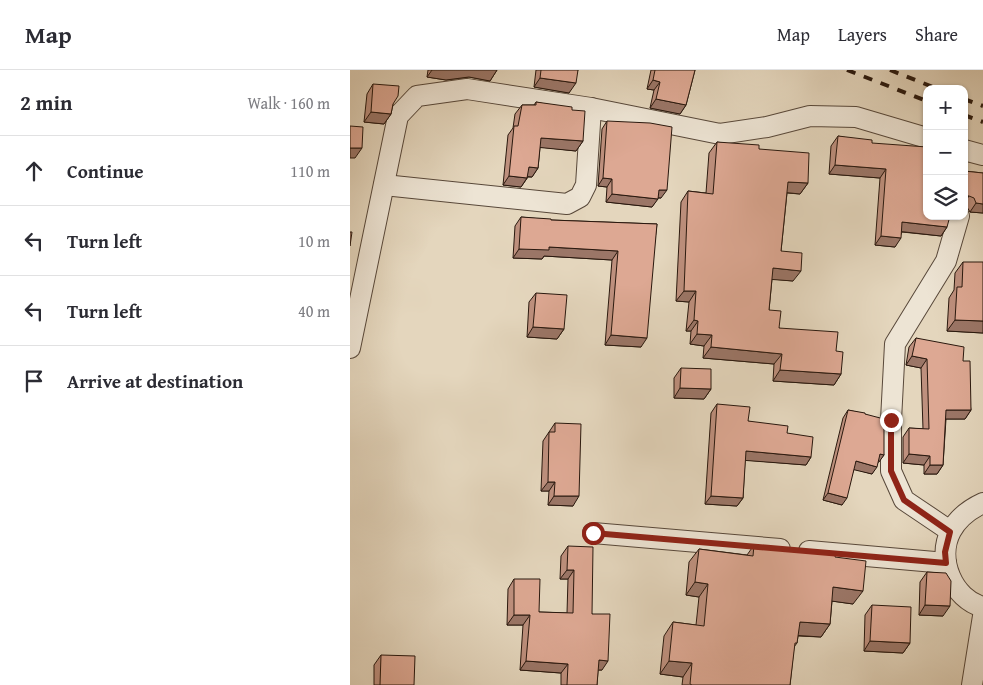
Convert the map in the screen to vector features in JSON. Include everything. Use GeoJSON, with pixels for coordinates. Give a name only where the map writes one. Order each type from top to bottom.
{"type":"FeatureCollection","features":[{"type":"Feature","properties":{"kind":"street"},"geometry":{"type":"LineString","coordinates":[[350,348],[398,116],[417,96],[468,89],[591,108],[720,134],[767,127],[810,116],[856,117],[923,137]]}},
{"type":"Feature","properties":{"kind":"street"},"geometry":{"type":"LineString","coordinates":[[384,185],[567,204],[580,197],[586,185],[591,108]]}},
{"type":"Feature","properties":{"kind":"street"},"geometry":{"type":"LineString","coordinates":[[950,532],[904,500],[891,471],[891,420],[895,344],[946,261],[959,220]]}},
{"type":"Feature","properties":{"kind":"street"},"geometry":{"type":"LineString","coordinates":[[983,503],[963,514],[950,532],[945,552],[948,574],[959,592],[976,605],[983,607]]}},
{"type":"Feature","properties":{"kind":"street"},"geometry":{"type":"LineString","coordinates":[[593,533],[946,563]]}},
{"type":"Feature","properties":{"kind":"street"},"geometry":{"type":"LineString","coordinates":[[972,685],[983,616]]}},
{"type":"Feature","properties":{"kind":"building"},"geometry":{"type":"Polygon","coordinates":[[[541,70],[578,70],[576,83],[540,78],[541,70]]]}},
{"type":"Feature","properties":{"kind":"building"},"geometry":{"type":"Polygon","coordinates":[[[655,70],[695,70],[686,105],[656,99],[660,82],[653,80],[655,70]]]}},
{"type":"Feature","properties":{"kind":"building"},"geometry":{"type":"Polygon","coordinates":[[[373,84],[399,86],[398,96],[393,104],[391,114],[371,112],[373,84]]]}},
{"type":"Feature","properties":{"kind":"building"},"geometry":{"type":"Polygon","coordinates":[[[536,102],[572,107],[572,110],[585,111],[583,141],[541,138],[538,168],[529,167],[527,178],[509,176],[514,126],[518,126],[522,105],[536,105],[536,102]]]}},
{"type":"Feature","properties":{"kind":"building"},"geometry":{"type":"Polygon","coordinates":[[[607,121],[650,123],[672,127],[667,190],[659,190],[658,199],[612,194],[612,179],[603,178],[607,121]]]}},
{"type":"Feature","properties":{"kind":"building"},"geometry":{"type":"Polygon","coordinates":[[[350,126],[363,127],[362,148],[350,148],[350,126]]]}},
{"type":"Feature","properties":{"kind":"building"},"geometry":{"type":"Polygon","coordinates":[[[838,136],[872,140],[872,143],[923,147],[923,220],[949,220],[947,227],[902,222],[901,238],[881,236],[886,169],[835,165],[838,136]]]}},
{"type":"Feature","properties":{"kind":"building"},"geometry":{"type":"Polygon","coordinates":[[[717,142],[759,145],[759,149],[809,153],[808,183],[788,182],[781,251],[802,253],[801,271],[773,268],[769,310],[781,311],[779,328],[838,332],[836,351],[843,352],[841,374],[780,370],[782,354],[711,347],[712,335],[697,334],[698,321],[694,320],[696,291],[684,291],[688,191],[713,194],[717,142]]]}},
{"type":"Feature","properties":{"kind":"building"},"geometry":{"type":"Polygon","coordinates":[[[968,171],[983,173],[983,204],[976,203],[974,198],[969,196],[968,171]]]}},
{"type":"Feature","properties":{"kind":"building"},"geometry":{"type":"Polygon","coordinates":[[[521,217],[657,224],[647,338],[611,335],[618,251],[549,247],[549,250],[519,249],[521,217]]]}},
{"type":"Feature","properties":{"kind":"building"},"geometry":{"type":"Polygon","coordinates":[[[963,262],[983,262],[983,321],[955,320],[957,287],[962,287],[963,262]]]}},
{"type":"Feature","properties":{"kind":"building"},"geometry":{"type":"Polygon","coordinates":[[[536,293],[567,295],[564,329],[533,327],[536,293]]]}},
{"type":"Feature","properties":{"kind":"building"},"geometry":{"type":"Polygon","coordinates":[[[916,338],[964,347],[963,361],[970,361],[971,410],[946,410],[943,465],[930,465],[930,456],[909,454],[909,428],[929,429],[927,359],[912,356],[916,338]]]}},
{"type":"Feature","properties":{"kind":"building"},"geometry":{"type":"Polygon","coordinates":[[[681,368],[711,369],[711,389],[680,388],[681,368]]]}},
{"type":"Feature","properties":{"kind":"building"},"geometry":{"type":"Polygon","coordinates":[[[717,404],[750,407],[748,421],[788,426],[787,433],[813,437],[811,457],[746,451],[743,498],[711,496],[717,404]]]}},
{"type":"Feature","properties":{"kind":"building"},"geometry":{"type":"Polygon","coordinates":[[[848,410],[884,419],[884,455],[880,454],[877,467],[856,461],[847,498],[828,493],[848,410]]]}},
{"type":"Feature","properties":{"kind":"building"},"geometry":{"type":"Polygon","coordinates":[[[555,423],[581,424],[579,496],[554,496],[555,482],[548,482],[549,432],[555,432],[555,423]]]}},
{"type":"Feature","properties":{"kind":"building"},"geometry":{"type":"Polygon","coordinates":[[[754,545],[836,552],[835,557],[866,561],[863,591],[833,587],[830,624],[800,622],[797,643],[795,643],[790,685],[692,685],[690,684],[692,663],[669,661],[673,622],[704,626],[708,584],[695,582],[699,549],[753,556],[754,545]]]}},
{"type":"Feature","properties":{"kind":"building"},"geometry":{"type":"Polygon","coordinates":[[[568,546],[593,547],[592,614],[610,614],[608,661],[599,660],[597,685],[567,685],[568,664],[526,661],[530,615],[514,615],[514,579],[540,579],[539,612],[573,613],[574,570],[567,570],[568,546]]]}},
{"type":"Feature","properties":{"kind":"building"},"geometry":{"type":"Polygon","coordinates":[[[927,572],[946,573],[951,581],[950,606],[925,605],[927,572]]]}},
{"type":"Feature","properties":{"kind":"building"},"geometry":{"type":"Polygon","coordinates":[[[872,605],[911,607],[910,643],[870,641],[872,605]]]}},
{"type":"Feature","properties":{"kind":"building"},"geometry":{"type":"Polygon","coordinates":[[[381,655],[415,656],[414,685],[380,685],[381,655]]]}},
{"type":"Feature","properties":{"kind":"railway"},"geometry":{"type":"LineString","coordinates":[[847,70],[923,99]]}},
{"type":"Feature","properties":{"kind":"railway"},"geometry":{"type":"LineString","coordinates":[[890,70],[928,85]]}},
{"type":"Feature","properties":{"kind":"railway"},"geometry":{"type":"LineString","coordinates":[[968,100],[983,106]]}},
{"type":"Feature","properties":{"kind":"railway"},"geometry":{"type":"LineString","coordinates":[[968,116],[983,122]]}},
{"type":"Feature","properties":{"kind":"route"},"geometry":{"type":"LineString","coordinates":[[593,533],[946,563],[945,552],[950,532],[904,500],[891,471],[891,420]]}}]}
